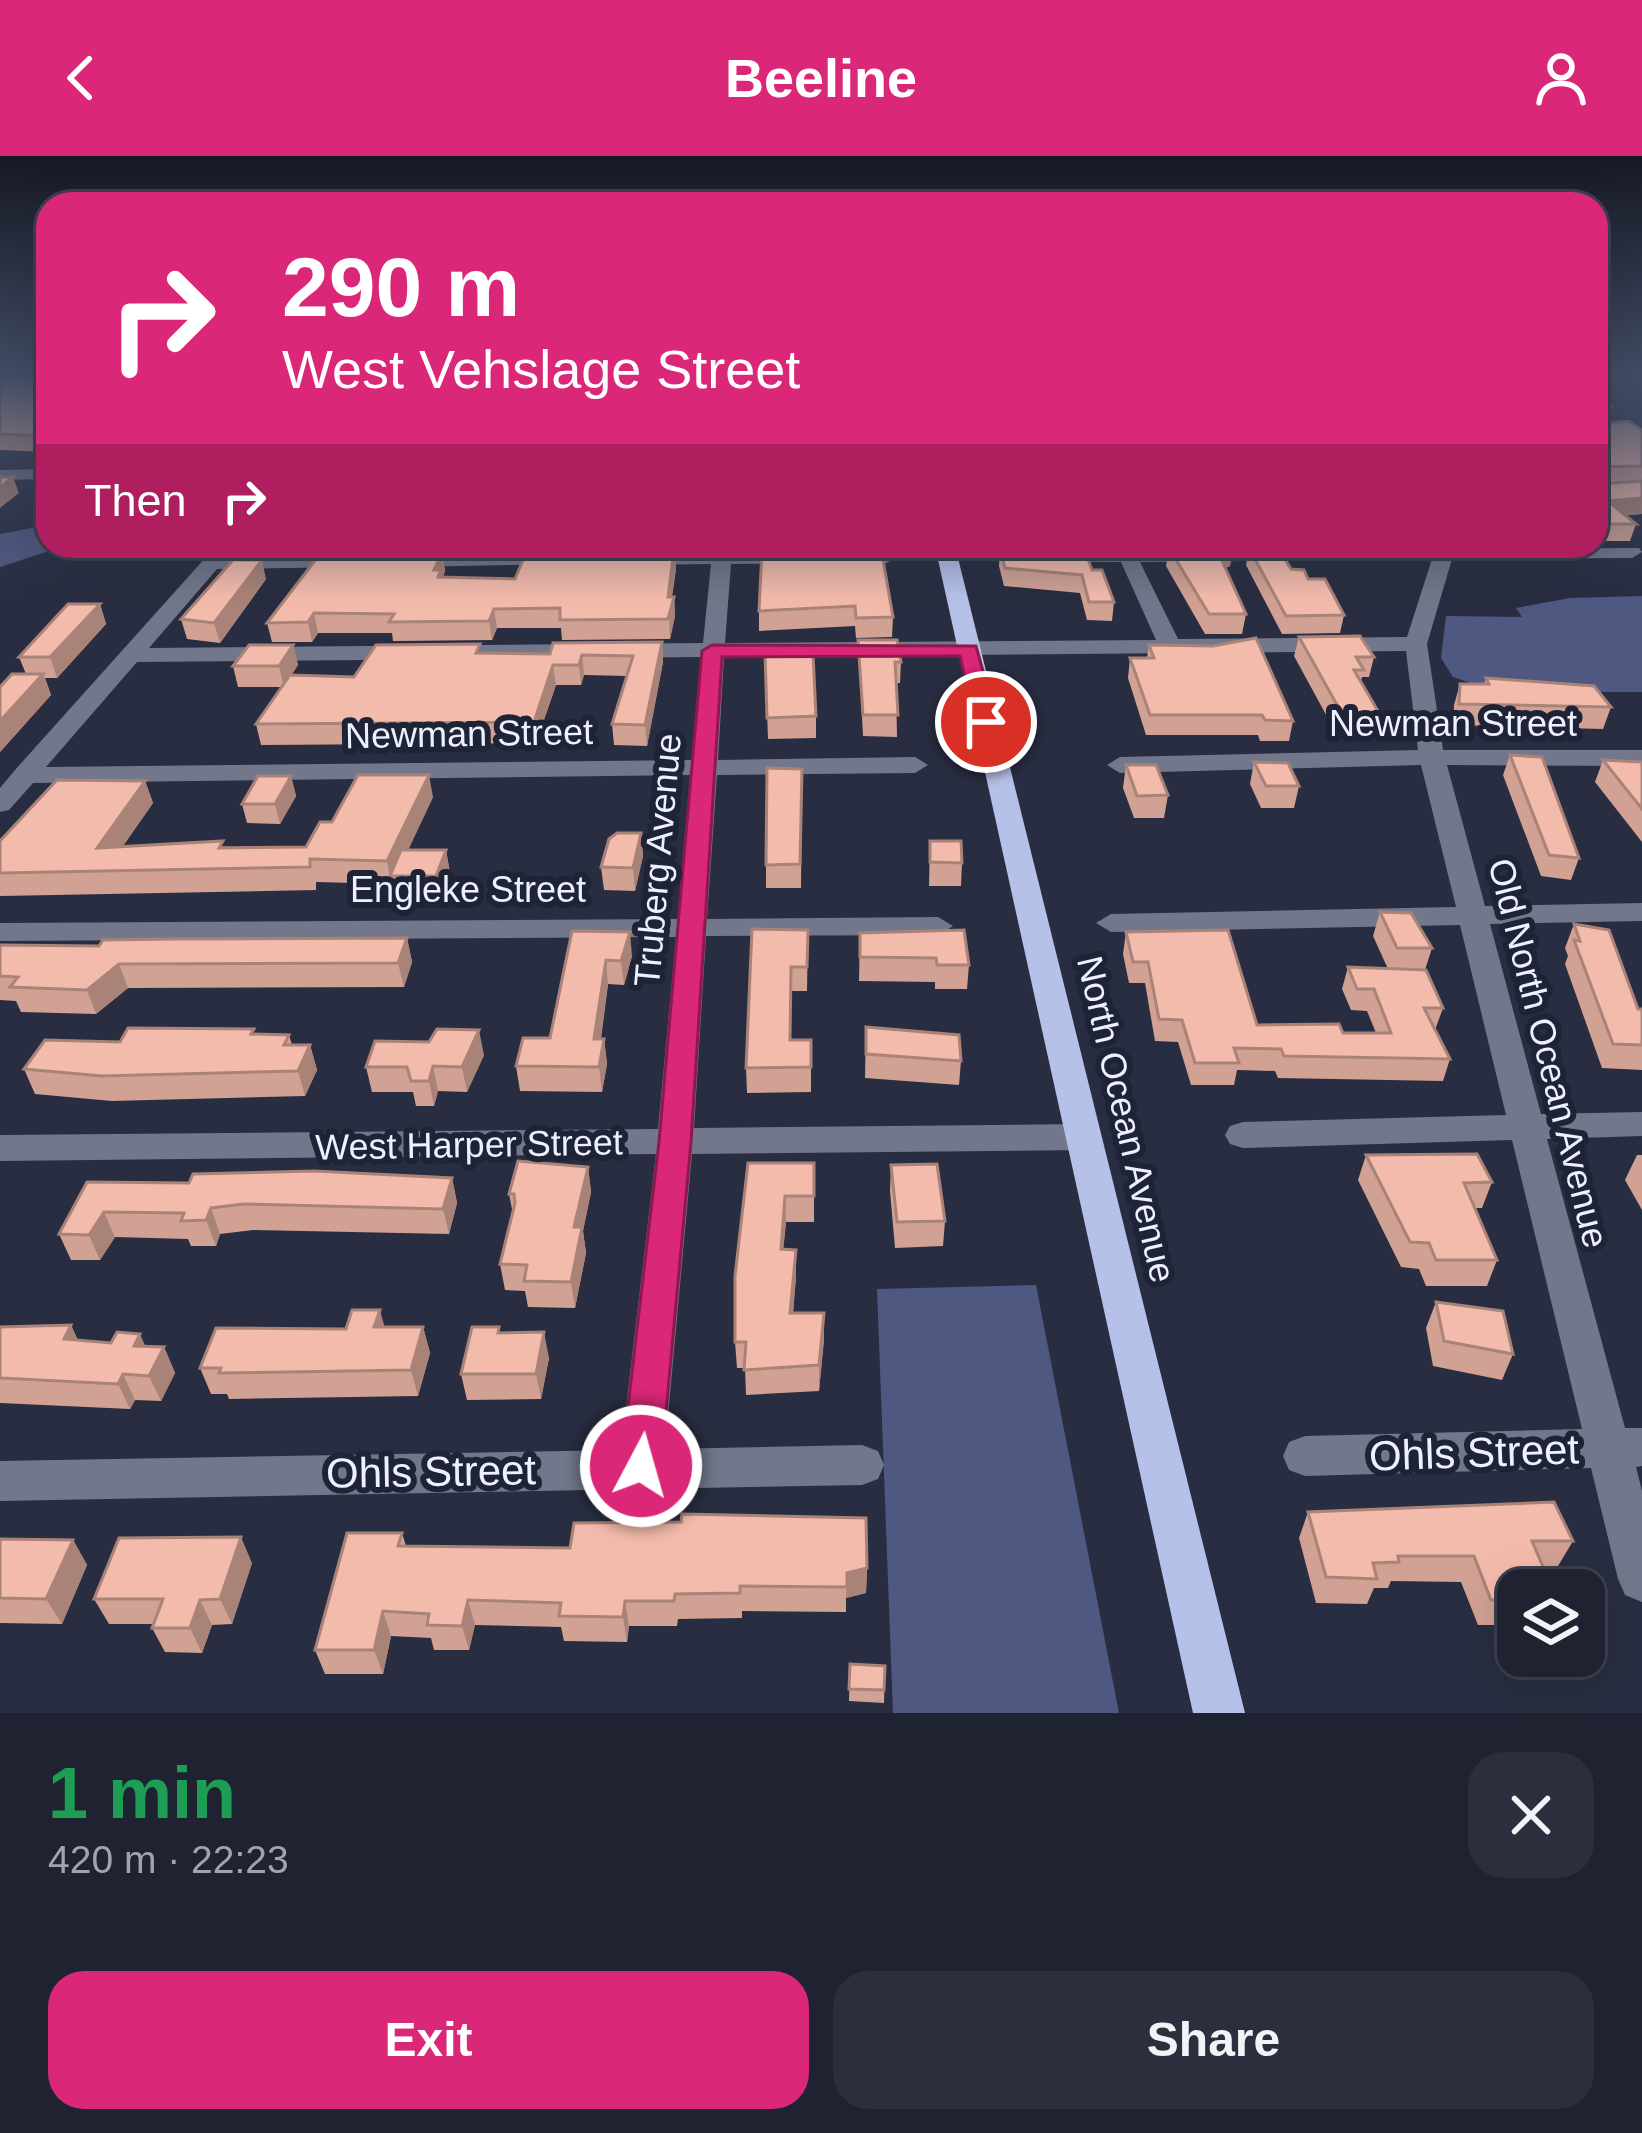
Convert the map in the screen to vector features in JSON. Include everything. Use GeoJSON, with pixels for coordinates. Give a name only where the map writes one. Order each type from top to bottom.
{"type":"FeatureCollection","features":[{"type":"Feature","properties":{"kind":"main road","name":"North Ocean Avenue"},"geometry":{"type":"LineString","coordinates":[[948,558],[1219,1713]]}},
{"type":"Feature","properties":{"kind":"street"},"geometry":{"type":"LineString","coordinates":[[0,475],[36,474]]}},
{"type":"Feature","properties":{"kind":"street"},"geometry":{"type":"LineString","coordinates":[[1608,552],[1632,552]]}},
{"type":"Feature","properties":{"kind":"street"},"geometry":{"type":"LineString","coordinates":[[0,804],[216,558]]}},
{"type":"Feature","properties":{"kind":"street"},"geometry":{"type":"LineString","coordinates":[[563,558],[582,560]]}},
{"type":"Feature","properties":{"kind":"street"},"geometry":{"type":"LineString","coordinates":[[605,560],[634,558]]}},
{"type":"Feature","properties":{"kind":"street","name":"Truberg Avenue"},"geometry":{"type":"LineString","coordinates":[[641,1466],[675,1142],[720,558]]}},
{"type":"Feature","properties":{"kind":"street"},"geometry":{"type":"LineString","coordinates":[[1129,558],[1172,648]]}},
{"type":"Feature","properties":{"kind":"street"},"geometry":{"type":"LineString","coordinates":[[1326,558],[1336,572]]}},
{"type":"Feature","properties":{"kind":"street","name":"Old North Ocean Avenue"},"geometry":{"type":"LineString","coordinates":[[1441,558],[1416,644],[1432,757],[1530,1126],[1624,1448],[1642,1580]]}},
{"type":"Feature","properties":{"kind":"street"},"geometry":{"type":"LineString","coordinates":[[130,656],[1416,644]]}},
{"type":"Feature","properties":{"kind":"street","name":"Newman Street"},"geometry":{"type":"LineString","coordinates":[[1120,765],[1432,757],[1642,758]]}},
{"type":"Feature","properties":{"kind":"street","name":"Newman Street"},"geometry":{"type":"LineString","coordinates":[[24,775],[915,765]]}},
{"type":"Feature","properties":{"kind":"street"},"geometry":{"type":"LineString","coordinates":[[1111,923],[1642,912]]}},
{"type":"Feature","properties":{"kind":"street","name":"Engleke Street"},"geometry":{"type":"LineString","coordinates":[[0,932],[938,926]]}},
{"type":"Feature","properties":{"kind":"street"},"geometry":{"type":"LineString","coordinates":[[1243,1136],[1642,1124]]}},
{"type":"Feature","properties":{"kind":"street","name":"West Harper Street"},"geometry":{"type":"LineString","coordinates":[[0,1148],[1082,1137]]}},
{"type":"Feature","properties":{"kind":"street","name":"Ohls Street"},"geometry":{"type":"LineString","coordinates":[[1306,1456],[1624,1448]]}},
{"type":"Feature","properties":{"kind":"street","name":"Ohls Street"},"geometry":{"type":"LineString","coordinates":[[0,1481],[862,1465]]}},
{"type":"Feature","properties":{"kind":"shaded area"},"geometry":{"type":"Polygon","coordinates":[[[36,527],[36,555],[0,567],[0,534],[36,527]]]}},
{"type":"Feature","properties":{"kind":"shaded area"},"geometry":{"type":"Polygon","coordinates":[[[1642,596],[1642,692],[1498,692],[1453,677],[1441,658],[1446,616],[1522,617],[1516,608],[1570,598],[1642,596]]]}},
{"type":"Feature","properties":{"kind":"shaded area"},"geometry":{"type":"Polygon","coordinates":[[[1036,1285],[1119,1713],[893,1713],[877,1289],[1036,1285]]]}},
{"type":"Feature","properties":{"kind":"building"},"geometry":{"type":"Polygon","coordinates":[[[1608,450],[1642,450],[1642,466],[1608,467],[1608,450]]]}},
{"type":"Feature","properties":{"kind":"building"},"geometry":{"type":"Polygon","coordinates":[[[1642,481],[1642,498],[1608,501],[1608,483],[1642,481]]]}},
{"type":"Feature","properties":{"kind":"building"},"geometry":{"type":"Polygon","coordinates":[[[1608,501],[1636,524],[1608,524],[1608,501]]]}},
{"type":"Feature","properties":{"kind":"building"},"geometry":{"type":"Polygon","coordinates":[[[317,558],[440,558],[434,570],[441,570],[438,577],[515,579],[524,558],[673,558],[668,597],[674,597],[668,619],[560,620],[560,608],[494,609],[489,621],[389,622],[394,614],[314,613],[308,622],[267,623],[317,558]]]}},
{"type":"Feature","properties":{"kind":"building"},"geometry":{"type":"Polygon","coordinates":[[[762,558],[883,558],[893,617],[856,618],[855,606],[759,611],[762,558]]]}},
{"type":"Feature","properties":{"kind":"building"},"geometry":{"type":"Polygon","coordinates":[[[1002,558],[1088,558],[1092,570],[1102,570],[1114,602],[1089,602],[1082,575],[1005,568],[1002,558]]]}},
{"type":"Feature","properties":{"kind":"building"},"geometry":{"type":"Polygon","coordinates":[[[1175,558],[1221,558],[1246,614],[1209,614],[1175,558]]]}},
{"type":"Feature","properties":{"kind":"building"},"geometry":{"type":"Polygon","coordinates":[[[1254,558],[1284,558],[1291,569],[1304,570],[1308,579],[1325,579],[1344,615],[1286,616],[1254,558]]]}},
{"type":"Feature","properties":{"kind":"building"},"geometry":{"type":"Polygon","coordinates":[[[233,560],[262,560],[214,623],[181,619],[233,560]]]}},
{"type":"Feature","properties":{"kind":"building"},"geometry":{"type":"Polygon","coordinates":[[[68,604],[100,604],[50,657],[19,657],[68,604]]]}},
{"type":"Feature","properties":{"kind":"building"},"geometry":{"type":"Polygon","coordinates":[[[1360,636],[1374,657],[1356,657],[1364,670],[1354,670],[1379,713],[1341,712],[1299,637],[1360,636]]]}},
{"type":"Feature","properties":{"kind":"building"},"geometry":{"type":"Polygon","coordinates":[[[1256,638],[1293,721],[1265,720],[1262,715],[1150,715],[1130,658],[1154,658],[1149,645],[1213,646],[1256,638]]]}},
{"type":"Feature","properties":{"kind":"building"},"geometry":{"type":"Polygon","coordinates":[[[858,640],[897,640],[901,662],[895,662],[898,715],[863,715],[858,640]]]}},
{"type":"Feature","properties":{"kind":"building"},"geometry":{"type":"Polygon","coordinates":[[[662,642],[645,725],[612,724],[633,656],[582,655],[579,665],[553,665],[534,722],[256,724],[290,675],[354,677],[376,645],[480,644],[476,653],[550,654],[553,643],[662,642]]]}},
{"type":"Feature","properties":{"kind":"building"},"geometry":{"type":"Polygon","coordinates":[[[249,645],[293,645],[279,666],[233,666],[249,645]]]}},
{"type":"Feature","properties":{"kind":"building"},"geometry":{"type":"Polygon","coordinates":[[[765,654],[813,654],[816,716],[767,718],[765,654]]]}},
{"type":"Feature","properties":{"kind":"building"},"geometry":{"type":"Polygon","coordinates":[[[12,674],[43,674],[0,721],[0,687],[12,674]]]}},
{"type":"Feature","properties":{"kind":"building"},"geometry":{"type":"Polygon","coordinates":[[[1486,678],[1594,686],[1611,707],[1459,704],[1460,684],[1489,684],[1486,678]]]}},
{"type":"Feature","properties":{"kind":"building"},"geometry":{"type":"Polygon","coordinates":[[[1510,755],[1542,757],[1579,858],[1549,855],[1510,755]]]}},
{"type":"Feature","properties":{"kind":"building"},"geometry":{"type":"Polygon","coordinates":[[[1603,760],[1642,762],[1642,809],[1603,760]]]}},
{"type":"Feature","properties":{"kind":"building"},"geometry":{"type":"Polygon","coordinates":[[[1254,762],[1288,763],[1299,786],[1266,786],[1254,762]]]}},
{"type":"Feature","properties":{"kind":"building"},"geometry":{"type":"Polygon","coordinates":[[[1126,765],[1156,765],[1168,795],[1137,796],[1126,765]]]}},
{"type":"Feature","properties":{"kind":"building"},"geometry":{"type":"Polygon","coordinates":[[[767,768],[802,769],[800,864],[766,865],[767,768]]]}},
{"type":"Feature","properties":{"kind":"building"},"geometry":{"type":"Polygon","coordinates":[[[358,775],[429,775],[387,861],[310,859],[310,867],[0,873],[0,841],[57,780],[145,781],[97,848],[223,841],[219,848],[306,847],[320,822],[332,822],[358,775]]]}},
{"type":"Feature","properties":{"kind":"building"},"geometry":{"type":"Polygon","coordinates":[[[258,776],[291,776],[275,804],[242,804],[258,776]]]}},
{"type":"Feature","properties":{"kind":"building"},"geometry":{"type":"Polygon","coordinates":[[[617,833],[641,833],[633,868],[601,867],[609,839],[617,833]]]}},
{"type":"Feature","properties":{"kind":"building"},"geometry":{"type":"Polygon","coordinates":[[[930,841],[961,841],[962,863],[930,862],[930,841]]]}},
{"type":"Feature","properties":{"kind":"building"},"geometry":{"type":"Polygon","coordinates":[[[401,850],[446,850],[436,876],[390,876],[401,850]]]}},
{"type":"Feature","properties":{"kind":"building"},"geometry":{"type":"Polygon","coordinates":[[[1380,912],[1411,913],[1432,948],[1397,948],[1380,912]]]}},
{"type":"Feature","properties":{"kind":"building"},"geometry":{"type":"Polygon","coordinates":[[[1574,924],[1609,930],[1638,1009],[1642,1009],[1642,1045],[1613,1044],[1574,940],[1580,941],[1574,924]]]}},
{"type":"Feature","properties":{"kind":"building"},"geometry":{"type":"Polygon","coordinates":[[[752,929],[808,930],[807,967],[791,967],[790,1040],[811,1040],[811,1067],[746,1068],[752,929]]]}},
{"type":"Feature","properties":{"kind":"building"},"geometry":{"type":"Polygon","coordinates":[[[964,930],[969,965],[937,965],[936,958],[860,957],[860,933],[964,930]]]}},
{"type":"Feature","properties":{"kind":"building"},"geometry":{"type":"Polygon","coordinates":[[[1228,930],[1257,1025],[1339,1024],[1343,1033],[1391,1033],[1374,989],[1357,989],[1348,967],[1426,970],[1443,1008],[1424,1008],[1450,1059],[1284,1056],[1281,1049],[1234,1048],[1239,1063],[1195,1063],[1182,1020],[1159,1019],[1148,962],[1133,962],[1126,932],[1228,930]]]}},
{"type":"Feature","properties":{"kind":"building"},"geometry":{"type":"Polygon","coordinates":[[[572,931],[630,932],[621,961],[606,960],[594,1039],[604,1039],[599,1067],[516,1066],[523,1038],[550,1038],[572,931]]]}},
{"type":"Feature","properties":{"kind":"building"},"geometry":{"type":"Polygon","coordinates":[[[407,938],[398,963],[119,964],[87,990],[10,987],[18,977],[0,976],[0,945],[407,938]]]}},
{"type":"Feature","properties":{"kind":"building"},"geometry":{"type":"Polygon","coordinates":[[[866,1027],[959,1035],[961,1061],[866,1054],[866,1027]]]}},
{"type":"Feature","properties":{"kind":"building"},"geometry":{"type":"Polygon","coordinates":[[[128,1028],[254,1029],[251,1034],[289,1035],[284,1045],[310,1045],[298,1071],[102,1076],[24,1069],[45,1040],[120,1042],[128,1028]]]}},
{"type":"Feature","properties":{"kind":"building"},"geometry":{"type":"Polygon","coordinates":[[[437,1029],[479,1030],[462,1067],[433,1066],[429,1081],[411,1081],[407,1067],[366,1067],[375,1041],[429,1042],[437,1029]]]}},
{"type":"Feature","properties":{"kind":"building"},"geometry":{"type":"Polygon","coordinates":[[[1477,1154],[1492,1182],[1464,1183],[1497,1260],[1436,1260],[1429,1243],[1410,1242],[1366,1155],[1477,1154]]]}},
{"type":"Feature","properties":{"kind":"building"},"geometry":{"type":"Polygon","coordinates":[[[518,1161],[588,1167],[574,1227],[582,1227],[571,1282],[524,1281],[527,1265],[500,1264],[515,1203],[514,1194],[509,1194],[518,1161]]]}},
{"type":"Feature","properties":{"kind":"building"},"geometry":{"type":"Polygon","coordinates":[[[748,1163],[814,1163],[814,1196],[785,1196],[781,1249],[796,1250],[790,1313],[824,1313],[819,1365],[744,1370],[746,1342],[735,1342],[735,1276],[748,1163]]]}},
{"type":"Feature","properties":{"kind":"building"},"geometry":{"type":"Polygon","coordinates":[[[937,1164],[945,1221],[897,1222],[891,1165],[937,1164]]]}},
{"type":"Feature","properties":{"kind":"building"},"geometry":{"type":"Polygon","coordinates":[[[314,1171],[452,1178],[443,1209],[244,1204],[211,1208],[206,1220],[181,1221],[184,1213],[104,1212],[89,1235],[59,1234],[87,1182],[189,1183],[193,1174],[314,1171]]]}},
{"type":"Feature","properties":{"kind":"building"},"geometry":{"type":"Polygon","coordinates":[[[1436,1302],[1503,1311],[1513,1354],[1444,1341],[1436,1302]]]}},
{"type":"Feature","properties":{"kind":"building"},"geometry":{"type":"Polygon","coordinates":[[[352,1310],[380,1310],[374,1327],[423,1327],[411,1370],[219,1373],[221,1368],[200,1368],[216,1328],[346,1329],[352,1310]]]}},
{"type":"Feature","properties":{"kind":"building"},"geometry":{"type":"Polygon","coordinates":[[[71,1325],[64,1339],[111,1343],[117,1332],[140,1334],[134,1346],[164,1347],[149,1376],[123,1374],[118,1384],[0,1378],[0,1327],[71,1325]]]}},
{"type":"Feature","properties":{"kind":"building"},"geometry":{"type":"Polygon","coordinates":[[[472,1327],[499,1327],[498,1333],[544,1332],[536,1374],[461,1374],[472,1327]]]}},
{"type":"Feature","properties":{"kind":"building"},"geometry":{"type":"Polygon","coordinates":[[[1554,1502],[1573,1541],[1532,1541],[1544,1569],[1497,1569],[1497,1600],[1491,1600],[1474,1556],[1398,1556],[1399,1562],[1373,1563],[1377,1579],[1326,1577],[1308,1512],[1554,1502]]]}},
{"type":"Feature","properties":{"kind":"building"},"geometry":{"type":"Polygon","coordinates":[[[682,1514],[866,1518],[867,1568],[847,1573],[847,1587],[740,1586],[740,1593],[625,1601],[623,1617],[559,1616],[561,1603],[468,1600],[462,1626],[427,1625],[429,1614],[383,1611],[374,1650],[315,1650],[347,1533],[402,1533],[398,1546],[570,1548],[574,1523],[681,1522],[682,1514]]]}},
{"type":"Feature","properties":{"kind":"building"},"geometry":{"type":"Polygon","coordinates":[[[241,1537],[220,1599],[200,1600],[190,1628],[152,1628],[163,1599],[94,1599],[119,1538],[241,1537]]]}},
{"type":"Feature","properties":{"kind":"building"},"geometry":{"type":"Polygon","coordinates":[[[0,1539],[73,1540],[46,1599],[0,1598],[0,1539]]]}},
{"type":"Feature","properties":{"kind":"building"},"geometry":{"type":"Polygon","coordinates":[[[850,1664],[885,1666],[884,1690],[849,1689],[850,1664]]]}},
{"type":"Feature","properties":{"kind":"route"},"geometry":{"type":"LineString","coordinates":[[641,1466],[675,1142],[712,651],[969,650],[986,722]]}}]}
